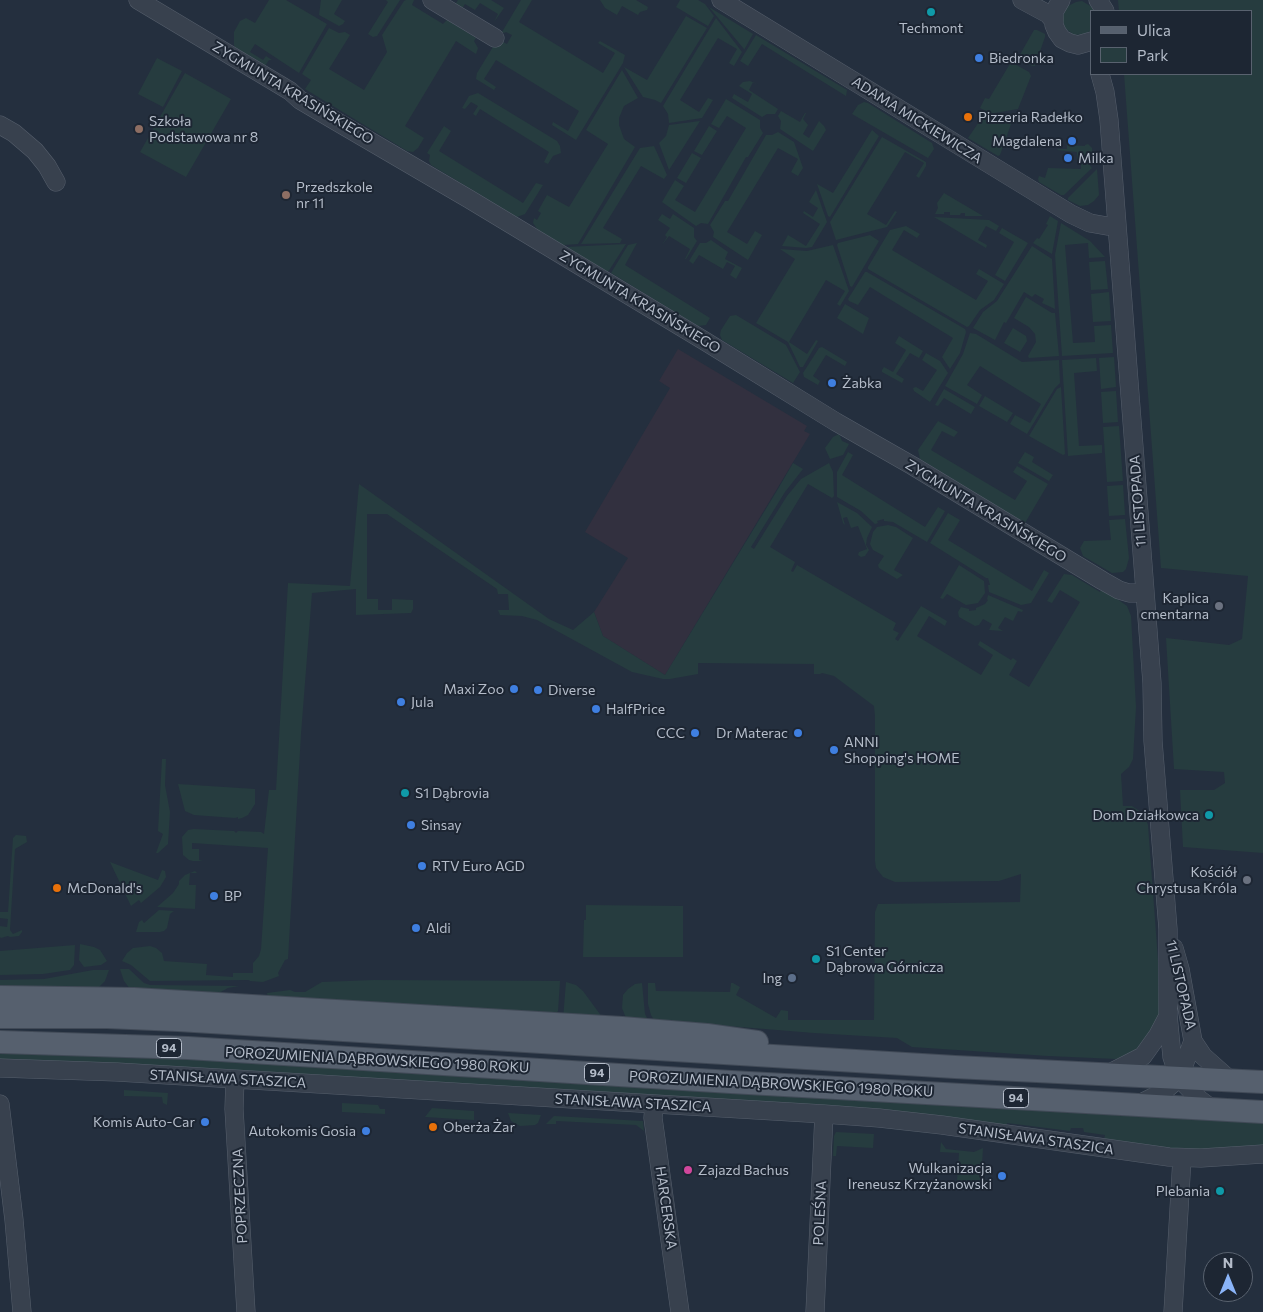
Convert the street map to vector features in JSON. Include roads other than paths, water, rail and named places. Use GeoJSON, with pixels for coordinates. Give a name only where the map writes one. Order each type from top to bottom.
{"type":"FeatureCollection","features":[{"type":"Feature","properties":{"kind":"main road"},"geometry":{"type":"LineString","coordinates":[[0,997],[134,999],[622,1028],[732,1038],[833,1059]]}},
{"type":"Feature","properties":{"kind":"main road","name":"POROZUMIENIA DĄBROWSKIEGO 1980 ROKU"},"geometry":{"type":"LineString","coordinates":[[0,1017],[107,1017],[178,1020],[1105,1075],[1263,1082]]}},
{"type":"Feature","properties":{"kind":"main road","name":"POROZUMIENIA DĄBROWSKIEGO 1980 ROKU"},"geometry":{"type":"LineString","coordinates":[[0,1042],[216,1050],[1136,1106],[1211,1108],[1263,1112]]}},
{"type":"Feature","properties":{"kind":"street","name":"ZYGMUNTA KRASIŃSKIEGO"},"geometry":{"type":"LineString","coordinates":[[138,0],[290,91],[300,100],[482,207],[836,422],[1103,581],[1129,593],[1145,593]]}},
{"type":"Feature","properties":{"kind":"street"},"geometry":{"type":"LineString","coordinates":[[432,0],[494,38]]}},
{"type":"Feature","properties":{"kind":"street","name":"ADAMA MICKIEWICZA"},"geometry":{"type":"LineString","coordinates":[[721,0],[1078,218],[1097,224],[1117,225]]}},
{"type":"Feature","properties":{"kind":"street"},"geometry":{"type":"LineString","coordinates":[[1022,0],[1043,11],[1053,20]]}},
{"type":"Feature","properties":{"kind":"street"},"geometry":{"type":"LineString","coordinates":[[1061,0],[1054,12],[1053,20],[1056,32],[1070,43],[1090,45]]}},
{"type":"Feature","properties":{"kind":"street","name":"11 LISTOPADA"},"geometry":{"type":"LineString","coordinates":[[1100,75],[1109,120],[1152,683],[1153,741],[1168,929],[1168,1015],[1172,1057],[1179,1078]]}},
{"type":"Feature","properties":{"kind":"street"},"geometry":{"type":"LineString","coordinates":[[0,125],[35,151],[47,166],[56,182]]}},
{"type":"Feature","properties":{"kind":"street","name":"11 LISTOPADA"},"geometry":{"type":"LineString","coordinates":[[1168,929],[1180,969],[1193,1041]]}},
{"type":"Feature","properties":{"kind":"street"},"geometry":{"type":"LineString","coordinates":[[1105,1075],[1143,1056],[1158,1036],[1168,1015]]}},
{"type":"Feature","properties":{"kind":"street"},"geometry":{"type":"LineString","coordinates":[[1136,1106],[1162,1092],[1179,1078],[1193,1041]]}},
{"type":"Feature","properties":{"kind":"street"},"geometry":{"type":"LineString","coordinates":[[1193,1041],[1203,1056],[1230,1080]]}},
{"type":"Feature","properties":{"kind":"street","name":"STANISŁAWA STASZICA"},"geometry":{"type":"LineString","coordinates":[[0,1068],[60,1069],[824,1114],[942,1125],[1182,1158],[1263,1154]]}},
{"type":"Feature","properties":{"kind":"street"},"geometry":{"type":"LineString","coordinates":[[1179,1078],[1199,1099],[1211,1108]]}},
{"type":"Feature","properties":{"kind":"street","name":"POPRZECZNA"},"geometry":{"type":"LineString","coordinates":[[235,1079],[234,1109],[246,1312]]}},
{"type":"Feature","properties":{"kind":"street"},"geometry":{"type":"LineString","coordinates":[[0,1104],[22,1312]]}},
{"type":"Feature","properties":{"kind":"street","name":"HARCERSKA"},"geometry":{"type":"LineString","coordinates":[[654,1104],[653,1118],[680,1312]]}},
{"type":"Feature","properties":{"kind":"street","name":"POLEŚNA"},"geometry":{"type":"LineString","coordinates":[[815,1312],[824,1114]]}},
{"type":"Feature","properties":{"kind":"street"},"geometry":{"type":"LineString","coordinates":[[1173,1312],[1182,1158]]}},
{"type":"Feature","properties":{"kind":"place","name":"Techmont"},"geometry":{"type":"Point","coordinates":[931,12]}},
{"type":"Feature","properties":{"kind":"place","name":"Biedronka"},"geometry":{"type":"Point","coordinates":[979,58]}},
{"type":"Feature","properties":{"kind":"place","name":"Pizzeria Radełko"},"geometry":{"type":"Point","coordinates":[968,117]}},
{"type":"Feature","properties":{"kind":"place","name":"Szkoła Podstawowa nr 8"},"geometry":{"type":"Point","coordinates":[139,129]}},
{"type":"Feature","properties":{"kind":"place","name":"Magdalena"},"geometry":{"type":"Point","coordinates":[1072,141]}},
{"type":"Feature","properties":{"kind":"place","name":"Milka"},"geometry":{"type":"Point","coordinates":[1068,158]}},
{"type":"Feature","properties":{"kind":"place","name":"Przedszkole nr 11"},"geometry":{"type":"Point","coordinates":[286,195]}},
{"type":"Feature","properties":{"kind":"place","name":"Żabka"},"geometry":{"type":"Point","coordinates":[832,383]}},
{"type":"Feature","properties":{"kind":"place","name":"Kaplica cmentarna"},"geometry":{"type":"Point","coordinates":[1219,606]}},
{"type":"Feature","properties":{"kind":"place","name":"Maxi Zoo"},"geometry":{"type":"Point","coordinates":[514,689]}},
{"type":"Feature","properties":{"kind":"place","name":"Diverse"},"geometry":{"type":"Point","coordinates":[538,690]}},
{"type":"Feature","properties":{"kind":"place","name":"Jula"},"geometry":{"type":"Point","coordinates":[401,702]}},
{"type":"Feature","properties":{"kind":"place","name":"HalfPrice"},"geometry":{"type":"Point","coordinates":[596,709]}},
{"type":"Feature","properties":{"kind":"place","name":"CCC"},"geometry":{"type":"Point","coordinates":[695,733]}},
{"type":"Feature","properties":{"kind":"place","name":"Dr Materac"},"geometry":{"type":"Point","coordinates":[798,733]}},
{"type":"Feature","properties":{"kind":"place","name":"ANNI Shopping's HOME"},"geometry":{"type":"Point","coordinates":[834,750]}},
{"type":"Feature","properties":{"kind":"place","name":"S1 Dąbrovia"},"geometry":{"type":"Point","coordinates":[405,793]}},
{"type":"Feature","properties":{"kind":"place","name":"Dom Działkowca"},"geometry":{"type":"Point","coordinates":[1209,815]}},
{"type":"Feature","properties":{"kind":"place","name":"Sinsay"},"geometry":{"type":"Point","coordinates":[411,825]}},
{"type":"Feature","properties":{"kind":"place","name":"RTV Euro AGD"},"geometry":{"type":"Point","coordinates":[422,866]}},
{"type":"Feature","properties":{"kind":"place","name":"Kościół Chrystusa Króla"},"geometry":{"type":"Point","coordinates":[1247,880]}},
{"type":"Feature","properties":{"kind":"place","name":"McDonald's"},"geometry":{"type":"Point","coordinates":[57,888]}},
{"type":"Feature","properties":{"kind":"place","name":"BP"},"geometry":{"type":"Point","coordinates":[214,896]}},
{"type":"Feature","properties":{"kind":"place","name":"Aldi"},"geometry":{"type":"Point","coordinates":[416,928]}},
{"type":"Feature","properties":{"kind":"place","name":"S1 Center Dąbrowa Górnicza"},"geometry":{"type":"Point","coordinates":[816,959]}},
{"type":"Feature","properties":{"kind":"place","name":"Ing"},"geometry":{"type":"Point","coordinates":[792,978]}},
{"type":"Feature","properties":{"kind":"place","name":"Komis Auto-Car"},"geometry":{"type":"Point","coordinates":[205,1122]}},
{"type":"Feature","properties":{"kind":"place","name":"Oberża Żar"},"geometry":{"type":"Point","coordinates":[433,1127]}},
{"type":"Feature","properties":{"kind":"place","name":"Autokomis Gosia"},"geometry":{"type":"Point","coordinates":[366,1131]}},
{"type":"Feature","properties":{"kind":"place","name":"Zajazd Bachus"},"geometry":{"type":"Point","coordinates":[688,1170]}},
{"type":"Feature","properties":{"kind":"place","name":"Wulkanizacja Ireneusz Krzyżanowski"},"geometry":{"type":"Point","coordinates":[1002,1176]}},
{"type":"Feature","properties":{"kind":"place","name":"Plebania"},"geometry":{"type":"Point","coordinates":[1220,1191]}}]}
